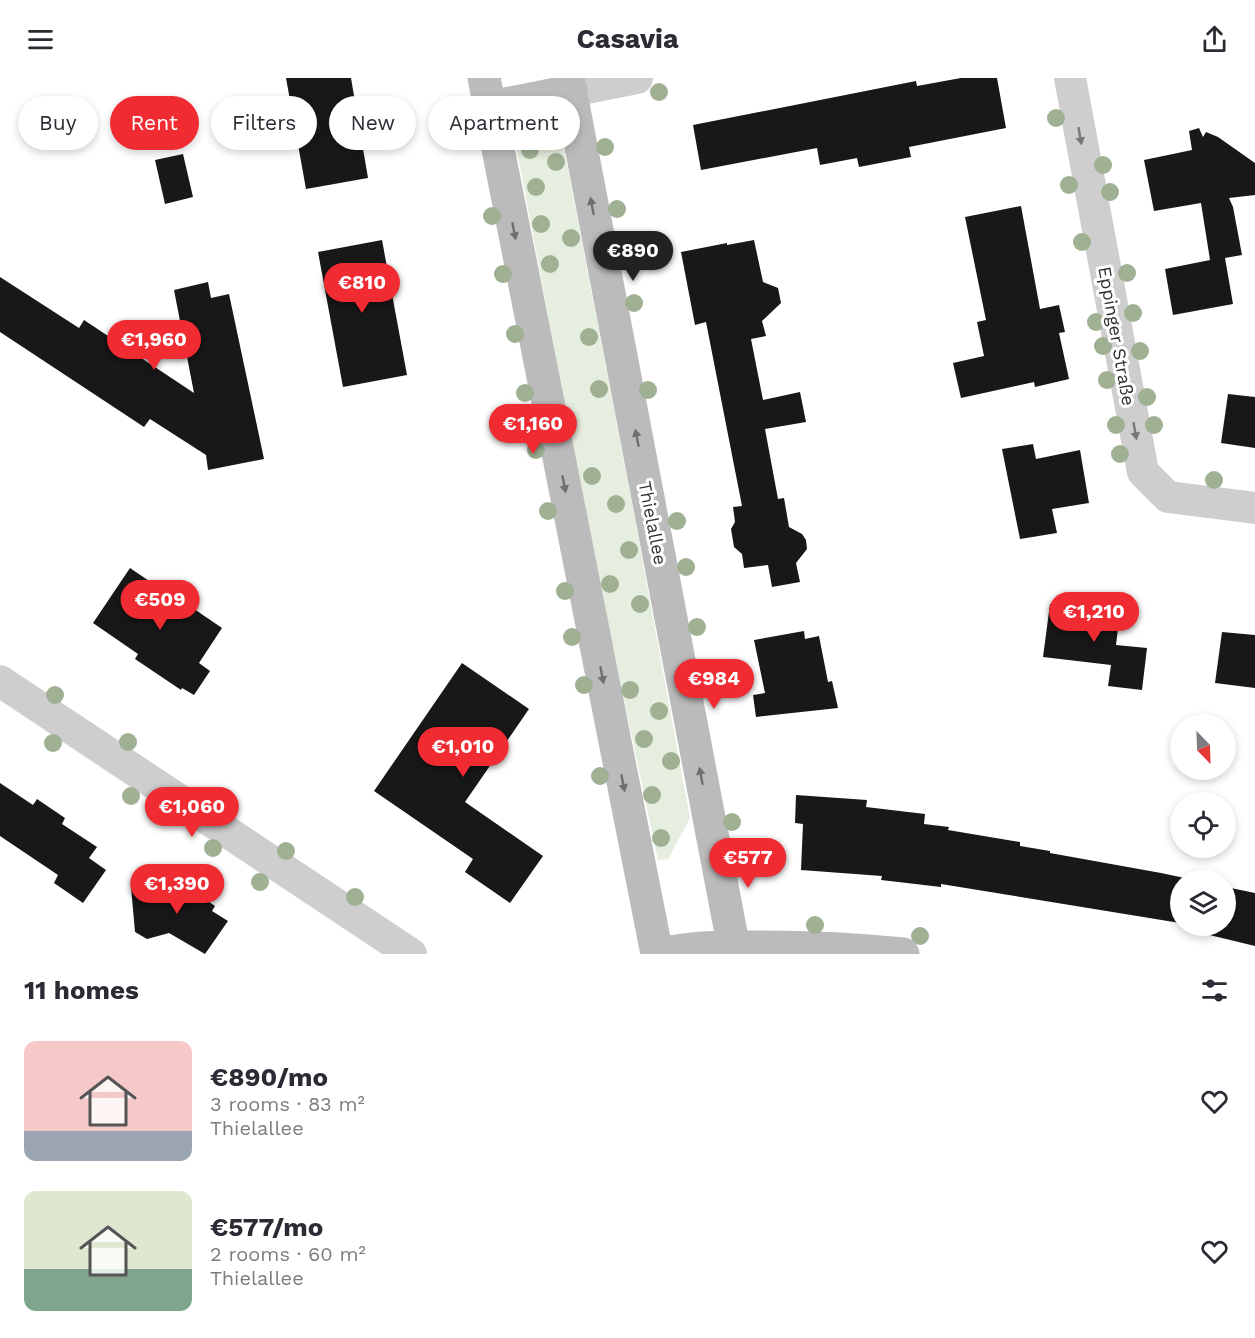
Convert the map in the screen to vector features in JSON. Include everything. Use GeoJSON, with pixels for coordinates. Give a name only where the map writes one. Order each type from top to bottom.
{"type":"FeatureCollection","features":[{"type":"Feature","properties":{"kind":"main road"},"geometry":{"type":"LineString","coordinates":[[569,85],[487,92],[659,954],[680,949],[734,950],[788,946],[858,949],[903,954]]}},
{"type":"Feature","properties":{"kind":"main road","name":"Thielallee"},"geometry":{"type":"LineString","coordinates":[[569,85],[734,950]]}},
{"type":"Feature","properties":{"kind":"street"},"geometry":{"type":"LineString","coordinates":[[569,85],[637,78]]}},
{"type":"Feature","properties":{"kind":"street","name":"Eppinger Straße"},"geometry":{"type":"LineString","coordinates":[[1070,78],[1143,472],[1168,497],[1255,508]]}},
{"type":"Feature","properties":{"kind":"street"},"geometry":{"type":"LineString","coordinates":[[0,681],[411,954]]}},
{"type":"Feature","properties":{"kind":"green space"},"geometry":{"type":"Polygon","coordinates":[[[517,150],[564,150],[690,818],[668,859],[658,860],[591,543],[517,150]]]}},
{"type":"Feature","properties":{"kind":"building"},"geometry":{"type":"Polygon","coordinates":[[[286,78],[351,78],[354,96],[329,96],[329,150],[363,150],[368,178],[306,189],[299,150],[317,150],[317,96],[289,96],[286,78]]]}},
{"type":"Feature","properties":{"kind":"building"},"geometry":{"type":"Polygon","coordinates":[[[961,78],[997,78],[1006,128],[909,147],[911,157],[859,167],[857,158],[820,165],[817,148],[701,170],[693,125],[916,81],[917,86],[961,78]]]}},
{"type":"Feature","properties":{"kind":"building"},"geometry":{"type":"Polygon","coordinates":[[[1199,128],[1203,137],[1206,132],[1218,137],[1255,163],[1255,195],[1229,198],[1233,207],[1242,255],[1225,258],[1233,304],[1173,315],[1165,269],[1210,260],[1201,203],[1154,211],[1144,160],[1192,150],[1189,131],[1199,128]]]}},
{"type":"Feature","properties":{"kind":"building"},"geometry":{"type":"Polygon","coordinates":[[[183,154],[193,197],[165,204],[155,160],[183,154]]]}},
{"type":"Feature","properties":{"kind":"building"},"geometry":{"type":"Polygon","coordinates":[[[1021,206],[1040,309],[1059,305],[1065,332],[1059,333],[1069,379],[1035,387],[1034,382],[961,398],[953,363],[984,356],[977,322],[986,320],[965,217],[1021,206]]]}},
{"type":"Feature","properties":{"kind":"building"},"geometry":{"type":"Polygon","coordinates":[[[382,240],[407,375],[343,387],[318,252],[382,240]]]}},
{"type":"Feature","properties":{"kind":"building"},"geometry":{"type":"Polygon","coordinates":[[[754,240],[763,282],[778,288],[781,303],[762,321],[766,336],[751,339],[763,400],[800,392],[806,422],[765,429],[778,499],[784,498],[789,527],[802,534],[806,540],[807,549],[796,563],[800,582],[772,587],[768,565],[744,568],[742,554],[734,547],[731,529],[735,522],[733,507],[742,506],[706,322],[695,325],[681,252],[754,240]]]}},
{"type":"Feature","properties":{"kind":"building"},"geometry":{"type":"Polygon","coordinates":[[[0,277],[79,328],[84,320],[194,393],[174,290],[208,282],[211,298],[229,294],[264,459],[208,470],[206,455],[150,419],[144,427],[0,332],[0,277]]]}},
{"type":"Feature","properties":{"kind":"building"},"geometry":{"type":"Polygon","coordinates":[[[1228,394],[1255,397],[1255,448],[1221,443],[1228,394]]]}},
{"type":"Feature","properties":{"kind":"building"},"geometry":{"type":"Polygon","coordinates":[[[1033,444],[1036,459],[1080,450],[1089,503],[1052,509],[1057,533],[1020,539],[1002,449],[1033,444]]]}},
{"type":"Feature","properties":{"kind":"building"},"geometry":{"type":"Polygon","coordinates":[[[130,568],[222,628],[199,663],[210,671],[194,695],[182,688],[181,690],[135,659],[138,654],[93,623],[130,568]]]}},
{"type":"Feature","properties":{"kind":"building"},"geometry":{"type":"Polygon","coordinates":[[[1050,604],[1120,612],[1116,645],[1147,648],[1142,690],[1108,686],[1111,665],[1043,657],[1050,604]]]}},
{"type":"Feature","properties":{"kind":"building"},"geometry":{"type":"Polygon","coordinates":[[[804,631],[805,639],[819,636],[828,682],[832,681],[838,708],[756,717],[753,695],[765,693],[754,640],[804,631]]]}},
{"type":"Feature","properties":{"kind":"building"},"geometry":{"type":"Polygon","coordinates":[[[1222,632],[1255,635],[1255,688],[1215,683],[1222,632]]]}},
{"type":"Feature","properties":{"kind":"building"},"geometry":{"type":"Polygon","coordinates":[[[462,663],[529,709],[465,802],[543,856],[510,903],[465,872],[473,859],[374,791],[462,663]]]}},
{"type":"Feature","properties":{"kind":"building"},"geometry":{"type":"Polygon","coordinates":[[[0,783],[33,805],[37,799],[65,818],[62,824],[97,847],[89,858],[106,870],[83,903],[54,883],[58,875],[0,836],[0,783]]]}},
{"type":"Feature","properties":{"kind":"building"},"geometry":{"type":"Polygon","coordinates":[[[796,795],[867,800],[866,807],[925,814],[924,824],[949,827],[948,830],[1020,842],[1020,846],[1050,851],[1050,853],[1170,875],[1170,921],[941,884],[941,887],[881,880],[882,876],[801,870],[803,824],[795,823],[796,795]]]}},
{"type":"Feature","properties":{"kind":"building"},"geometry":{"type":"Polygon","coordinates":[[[167,873],[215,906],[212,911],[228,921],[205,954],[169,933],[147,939],[135,932],[131,887],[149,900],[167,873]]]}},
{"type":"Feature","properties":{"kind":"building"},"geometry":{"type":"Polygon","coordinates":[[[1236,889],[1255,893],[1255,946],[1214,936],[1236,936],[1236,889]]]}}]}
